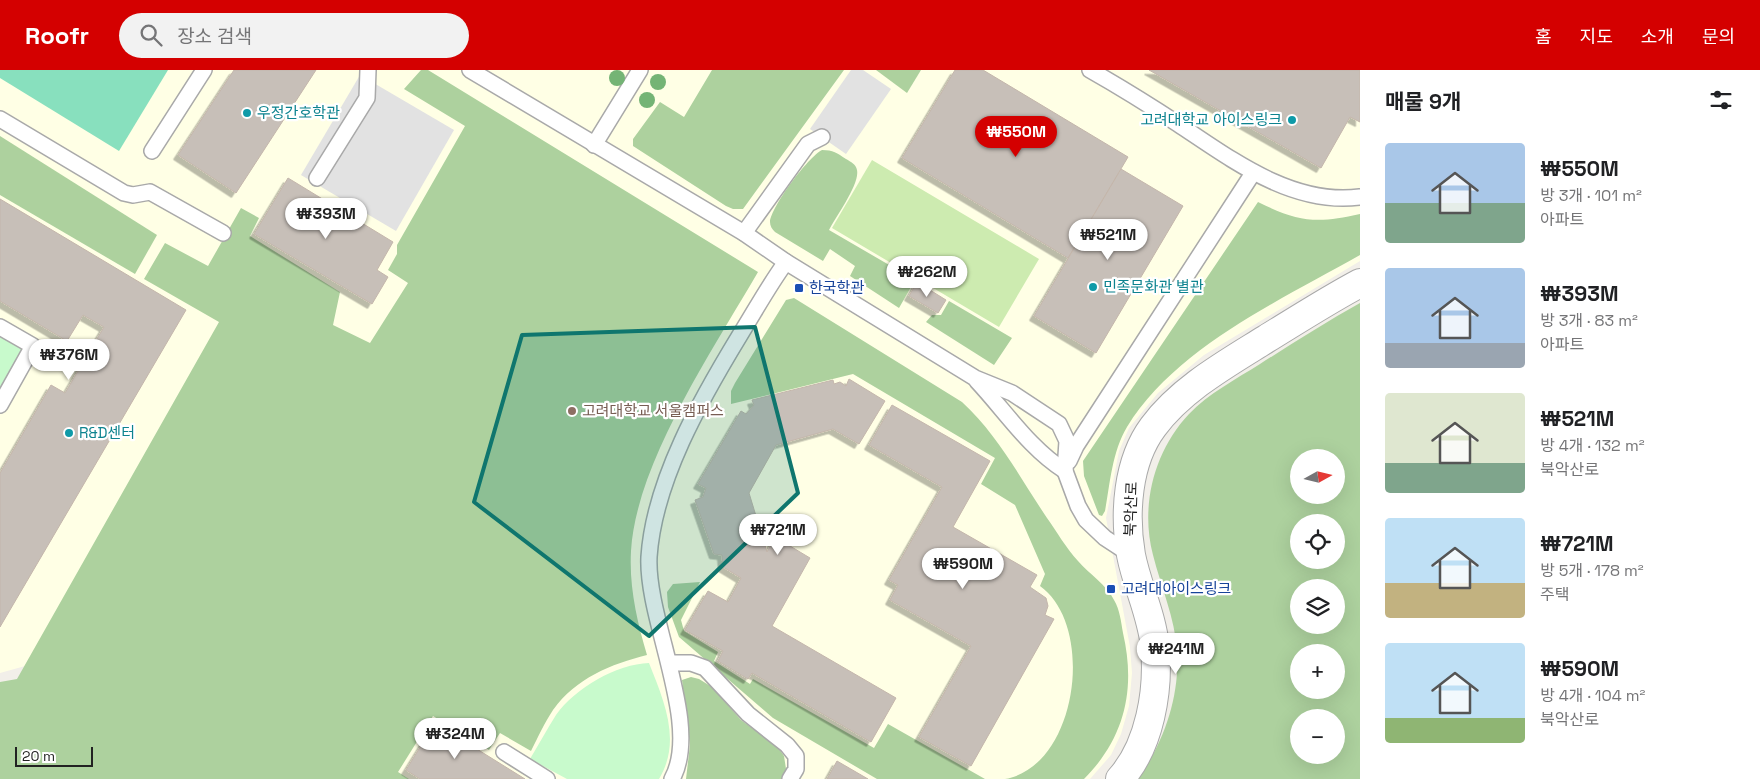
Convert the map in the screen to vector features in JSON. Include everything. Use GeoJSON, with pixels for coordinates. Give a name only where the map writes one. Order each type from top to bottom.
{"type":"FeatureCollection","features":[{"type":"Feature","properties":{"kind":"street","name":"북악산로"},"geometry":{"type":"LineString","coordinates":[[1120,779],[1126,772],[1143,738],[1151,710],[1155,684],[1155,647],[1132,555],[1128,528],[1132,473],[1152,428],[1176,403],[1215,370],[1331,298],[1360,283]]}},
{"type":"Feature","properties":{"kind":"lane"},"geometry":{"type":"LineString","coordinates":[[152,151],[204,70]]}},
{"type":"Feature","properties":{"kind":"lane"},"geometry":{"type":"LineString","coordinates":[[317,178],[367,98],[368,70]]}},
{"type":"Feature","properties":{"kind":"lane"},"geometry":{"type":"LineString","coordinates":[[470,70],[744,233],[786,262],[975,378],[1012,393],[1059,424],[1067,442],[1065,471],[1078,506],[1086,520],[1105,538],[1132,555]]}},
{"type":"Feature","properties":{"kind":"lane"},"geometry":{"type":"LineString","coordinates":[[594,145],[640,70]]}},
{"type":"Feature","properties":{"kind":"lane"},"geometry":{"type":"LineString","coordinates":[[1090,70],[1132,94],[1253,173],[1307,193],[1327,197],[1360,196]]}},
{"type":"Feature","properties":{"kind":"lane"},"geometry":{"type":"LineString","coordinates":[[0,119],[124,193],[133,195],[150,192],[223,233]]}},
{"type":"Feature","properties":{"kind":"lane"},"geometry":{"type":"LineString","coordinates":[[744,233],[808,144],[822,137]]}},
{"type":"Feature","properties":{"kind":"lane"},"geometry":{"type":"LineString","coordinates":[[1065,471],[1076,446],[1253,173]]}},
{"type":"Feature","properties":{"kind":"lane"},"geometry":{"type":"LineString","coordinates":[[672,779],[677,770],[680,748],[679,724],[670,663],[654,613],[649,580],[653,526],[672,467],[703,396],[786,262]]}},
{"type":"Feature","properties":{"kind":"lane"},"geometry":{"type":"LineString","coordinates":[[0,327],[33,346],[0,406]]}},
{"type":"Feature","properties":{"kind":"lane"},"geometry":{"type":"LineString","coordinates":[[975,378],[999,404],[1022,435],[1043,456],[1065,471]]}},
{"type":"Feature","properties":{"kind":"lane"},"geometry":{"type":"LineString","coordinates":[[670,663],[690,663],[705,668],[748,714],[787,745],[796,756],[796,769],[790,779]]}},
{"type":"Feature","properties":{"kind":"lane"},"geometry":{"type":"LineString","coordinates":[[504,752],[547,779]]}},
{"type":"Feature","properties":{"kind":"highlighted area"},"geometry":{"type":"Polygon","coordinates":[[[755,327],[798,493],[649,636],[474,502],[522,335],[755,327]]]}},
{"type":"Feature","properties":{"kind":"shaded area","name":"고려대학교 서울캠퍼스"},"geometry":{"type":"Polygon","coordinates":[[[0,70],[1360,70],[1360,261],[1204,355],[1158,393],[1129,428],[1119,451],[1106,518],[1130,647],[1132,673],[1129,706],[1121,734],[1111,755],[1090,779],[228,779],[72,653],[0,673],[0,70]]]}},
{"type":"Feature","properties":{"kind":"shaded area"},"geometry":{"type":"Polygon","coordinates":[[[851,70],[863,70],[891,89],[846,154],[810,129],[851,70]]]}},
{"type":"Feature","properties":{"kind":"shaded area"},"geometry":{"type":"Polygon","coordinates":[[[360,75],[454,130],[396,231],[301,175],[360,75]]]}},
{"type":"Feature","properties":{"kind":"green space"},"geometry":{"type":"Polygon","coordinates":[[[0,70],[168,70],[119,151],[0,78],[0,70]]]}},
{"type":"Feature","properties":{"kind":"green space"},"geometry":{"type":"Polygon","coordinates":[[[421,70],[428,70],[758,272],[680,407],[647,481],[636,517],[631,551],[631,578],[637,617],[647,655],[608,668],[572,689],[553,710],[531,751],[500,733],[489,750],[433,716],[398,772],[409,779],[0,779],[0,682],[17,679],[219,322],[144,279],[165,243],[208,266],[241,208],[259,218],[250,236],[340,292],[333,325],[370,343],[408,283],[388,270],[397,254],[397,245],[465,126],[404,89],[421,70]]]}},
{"type":"Feature","properties":{"kind":"green space"},"geometry":{"type":"Polygon","coordinates":[[[712,70],[844,70],[743,209],[733,209],[726,206],[633,146],[633,139],[660,102],[684,117],[712,70]]]}},
{"type":"Feature","properties":{"kind":"green space"},"geometry":{"type":"Polygon","coordinates":[[[876,70],[921,70],[907,93],[876,70]]]}},
{"type":"Feature","properties":{"kind":"green space"},"geometry":{"type":"Polygon","coordinates":[[[0,136],[157,235],[135,274],[0,195],[0,136]]]}},
{"type":"Feature","properties":{"kind":"green space"},"geometry":{"type":"Polygon","coordinates":[[[822,150],[837,154],[853,163],[857,170],[855,183],[829,230],[915,280],[899,308],[850,276],[855,266],[830,249],[823,261],[775,232],[771,227],[772,215],[783,194],[808,162],[822,150]]]}},
{"type":"Feature","properties":{"kind":"green space"},"geometry":{"type":"Polygon","coordinates":[[[872,160],[1039,259],[999,327],[832,228],[872,160]]]}},
{"type":"Feature","properties":{"kind":"green space"},"geometry":{"type":"Polygon","coordinates":[[[1258,202],[1285,214],[1308,219],[1332,219],[1360,214],[1360,255],[1264,308],[1232,328],[1201,349],[1173,373],[1148,398],[1127,427],[1118,447],[1112,468],[1105,511],[1102,516],[1099,515],[1084,476],[1083,461],[1258,202]]]}},
{"type":"Feature","properties":{"kind":"green space"},"geometry":{"type":"Polygon","coordinates":[[[794,298],[962,402],[987,428],[998,443],[1070,551],[1111,595],[1119,612],[1127,654],[1127,693],[1124,712],[1118,730],[1098,763],[1084,779],[1005,779],[1030,769],[1049,749],[1063,723],[1071,693],[1073,661],[1068,631],[1058,605],[1040,586],[1045,574],[1015,505],[981,484],[995,458],[853,374],[731,404],[731,391],[735,383],[786,300],[794,298]]]}},
{"type":"Feature","properties":{"kind":"green space"},"geometry":{"type":"Polygon","coordinates":[[[949,301],[1012,338],[994,365],[926,322],[932,315],[941,315],[949,301]]]}},
{"type":"Feature","properties":{"kind":"green space"},"geometry":{"type":"Polygon","coordinates":[[[1360,303],[1360,779],[1138,779],[1163,734],[1176,685],[1177,651],[1174,627],[1149,536],[1149,499],[1159,462],[1177,429],[1189,414],[1213,393],[1360,303]]]}},
{"type":"Feature","properties":{"kind":"green space"},"geometry":{"type":"Polygon","coordinates":[[[0,333],[26,347],[0,393],[0,333]]]}},
{"type":"Feature","properties":{"kind":"green space"},"geometry":{"type":"Polygon","coordinates":[[[700,582],[681,620],[684,631],[718,652],[714,661],[750,684],[753,679],[874,748],[888,724],[985,779],[877,779],[773,718],[679,637],[668,607],[667,592],[673,584],[700,582]]]}},
{"type":"Feature","properties":{"kind":"green space"},"geometry":{"type":"Polygon","coordinates":[[[649,663],[665,706],[670,736],[666,765],[659,779],[567,779],[530,759],[556,715],[564,705],[585,687],[624,668],[649,663]]]}},
{"type":"Feature","properties":{"kind":"green space"},"geometry":{"type":"Polygon","coordinates":[[[691,677],[699,679],[712,687],[741,720],[778,747],[784,756],[786,769],[782,779],[686,779],[690,745],[682,680],[691,677]]]}},
{"type":"Feature","properties":{"kind":"building","name":"우정간호학관"},"geometry":{"type":"Polygon","coordinates":[[[234,70],[316,70],[236,193],[178,155],[234,70]]]}},
{"type":"Feature","properties":{"kind":"building"},"geometry":{"type":"Polygon","coordinates":[[[955,70],[983,70],[1128,157],[1068,258],[902,158],[955,70]]]}},
{"type":"Feature","properties":{"kind":"building","name":"고려대학교 아이스링크"},"geometry":{"type":"Polygon","coordinates":[[[1149,70],[1360,70],[1360,122],[1350,117],[1321,168],[1149,70]]]}},
{"type":"Feature","properties":{"kind":"building","name":"민족문화관 별관"},"geometry":{"type":"Polygon","coordinates":[[[1121,169],[1183,206],[1096,353],[1034,316],[1121,169]]]}},
{"type":"Feature","properties":{"kind":"building"},"geometry":{"type":"Polygon","coordinates":[[[288,178],[393,242],[377,270],[388,277],[372,304],[254,234],[288,178]]]}},
{"type":"Feature","properties":{"kind":"building","name":"R&D센터"},"geometry":{"type":"Polygon","coordinates":[[[0,199],[186,310],[0,627],[0,473],[51,385],[65,393],[104,327],[83,315],[67,341],[0,301],[0,199]]]}},
{"type":"Feature","properties":{"kind":"building"},"geometry":{"type":"Polygon","coordinates":[[[917,282],[946,300],[938,313],[909,296],[917,282]]]}},
{"type":"Feature","properties":{"kind":"building"},"geometry":{"type":"Polygon","coordinates":[[[849,379],[885,401],[859,444],[833,429],[776,445],[749,493],[767,552],[775,537],[810,558],[772,626],[896,698],[871,742],[752,673],[748,679],[718,661],[723,651],[685,630],[708,591],[728,602],[741,578],[723,567],[722,555],[714,554],[695,500],[703,497],[706,488],[698,484],[741,411],[746,414],[754,405],[752,400],[833,380],[834,384],[840,382],[846,386],[849,379]]]}},
{"type":"Feature","properties":{"kind":"building"},"geometry":{"type":"Polygon","coordinates":[[[892,405],[990,461],[953,527],[1037,575],[1030,587],[1046,598],[1048,606],[1045,615],[1054,619],[971,766],[919,737],[971,646],[890,600],[898,585],[889,580],[942,487],[869,445],[892,405]]]}},
{"type":"Feature","properties":{"kind":"building"},"geometry":{"type":"Polygon","coordinates":[[[435,723],[525,779],[420,779],[406,770],[435,723]]]}},
{"type":"Feature","properties":{"kind":"building"},"geometry":{"type":"Polygon","coordinates":[[[837,761],[868,779],[827,779],[837,761]]]}},
{"type":"Feature","properties":{"kind":"place","name":"우정간호학관"},"geometry":{"type":"Point","coordinates":[247,113]}},
{"type":"Feature","properties":{"kind":"place","name":"고려대학교 아이스링크"},"geometry":{"type":"Point","coordinates":[1292,120]}},
{"type":"Feature","properties":{"kind":"place","name":"민족문화관 별관"},"geometry":{"type":"Point","coordinates":[1093,287]}},
{"type":"Feature","properties":{"kind":"place","name":"한국학관"},"geometry":{"type":"Point","coordinates":[799,288]}},
{"type":"Feature","properties":{"kind":"place","name":"고려대학교 서울캠퍼스"},"geometry":{"type":"Point","coordinates":[572,411]}},
{"type":"Feature","properties":{"kind":"place","name":"R&D센터"},"geometry":{"type":"Point","coordinates":[69,433]}},
{"type":"Feature","properties":{"kind":"place","name":"고려대아이스링크"},"geometry":{"type":"Point","coordinates":[1111,589]}}]}
